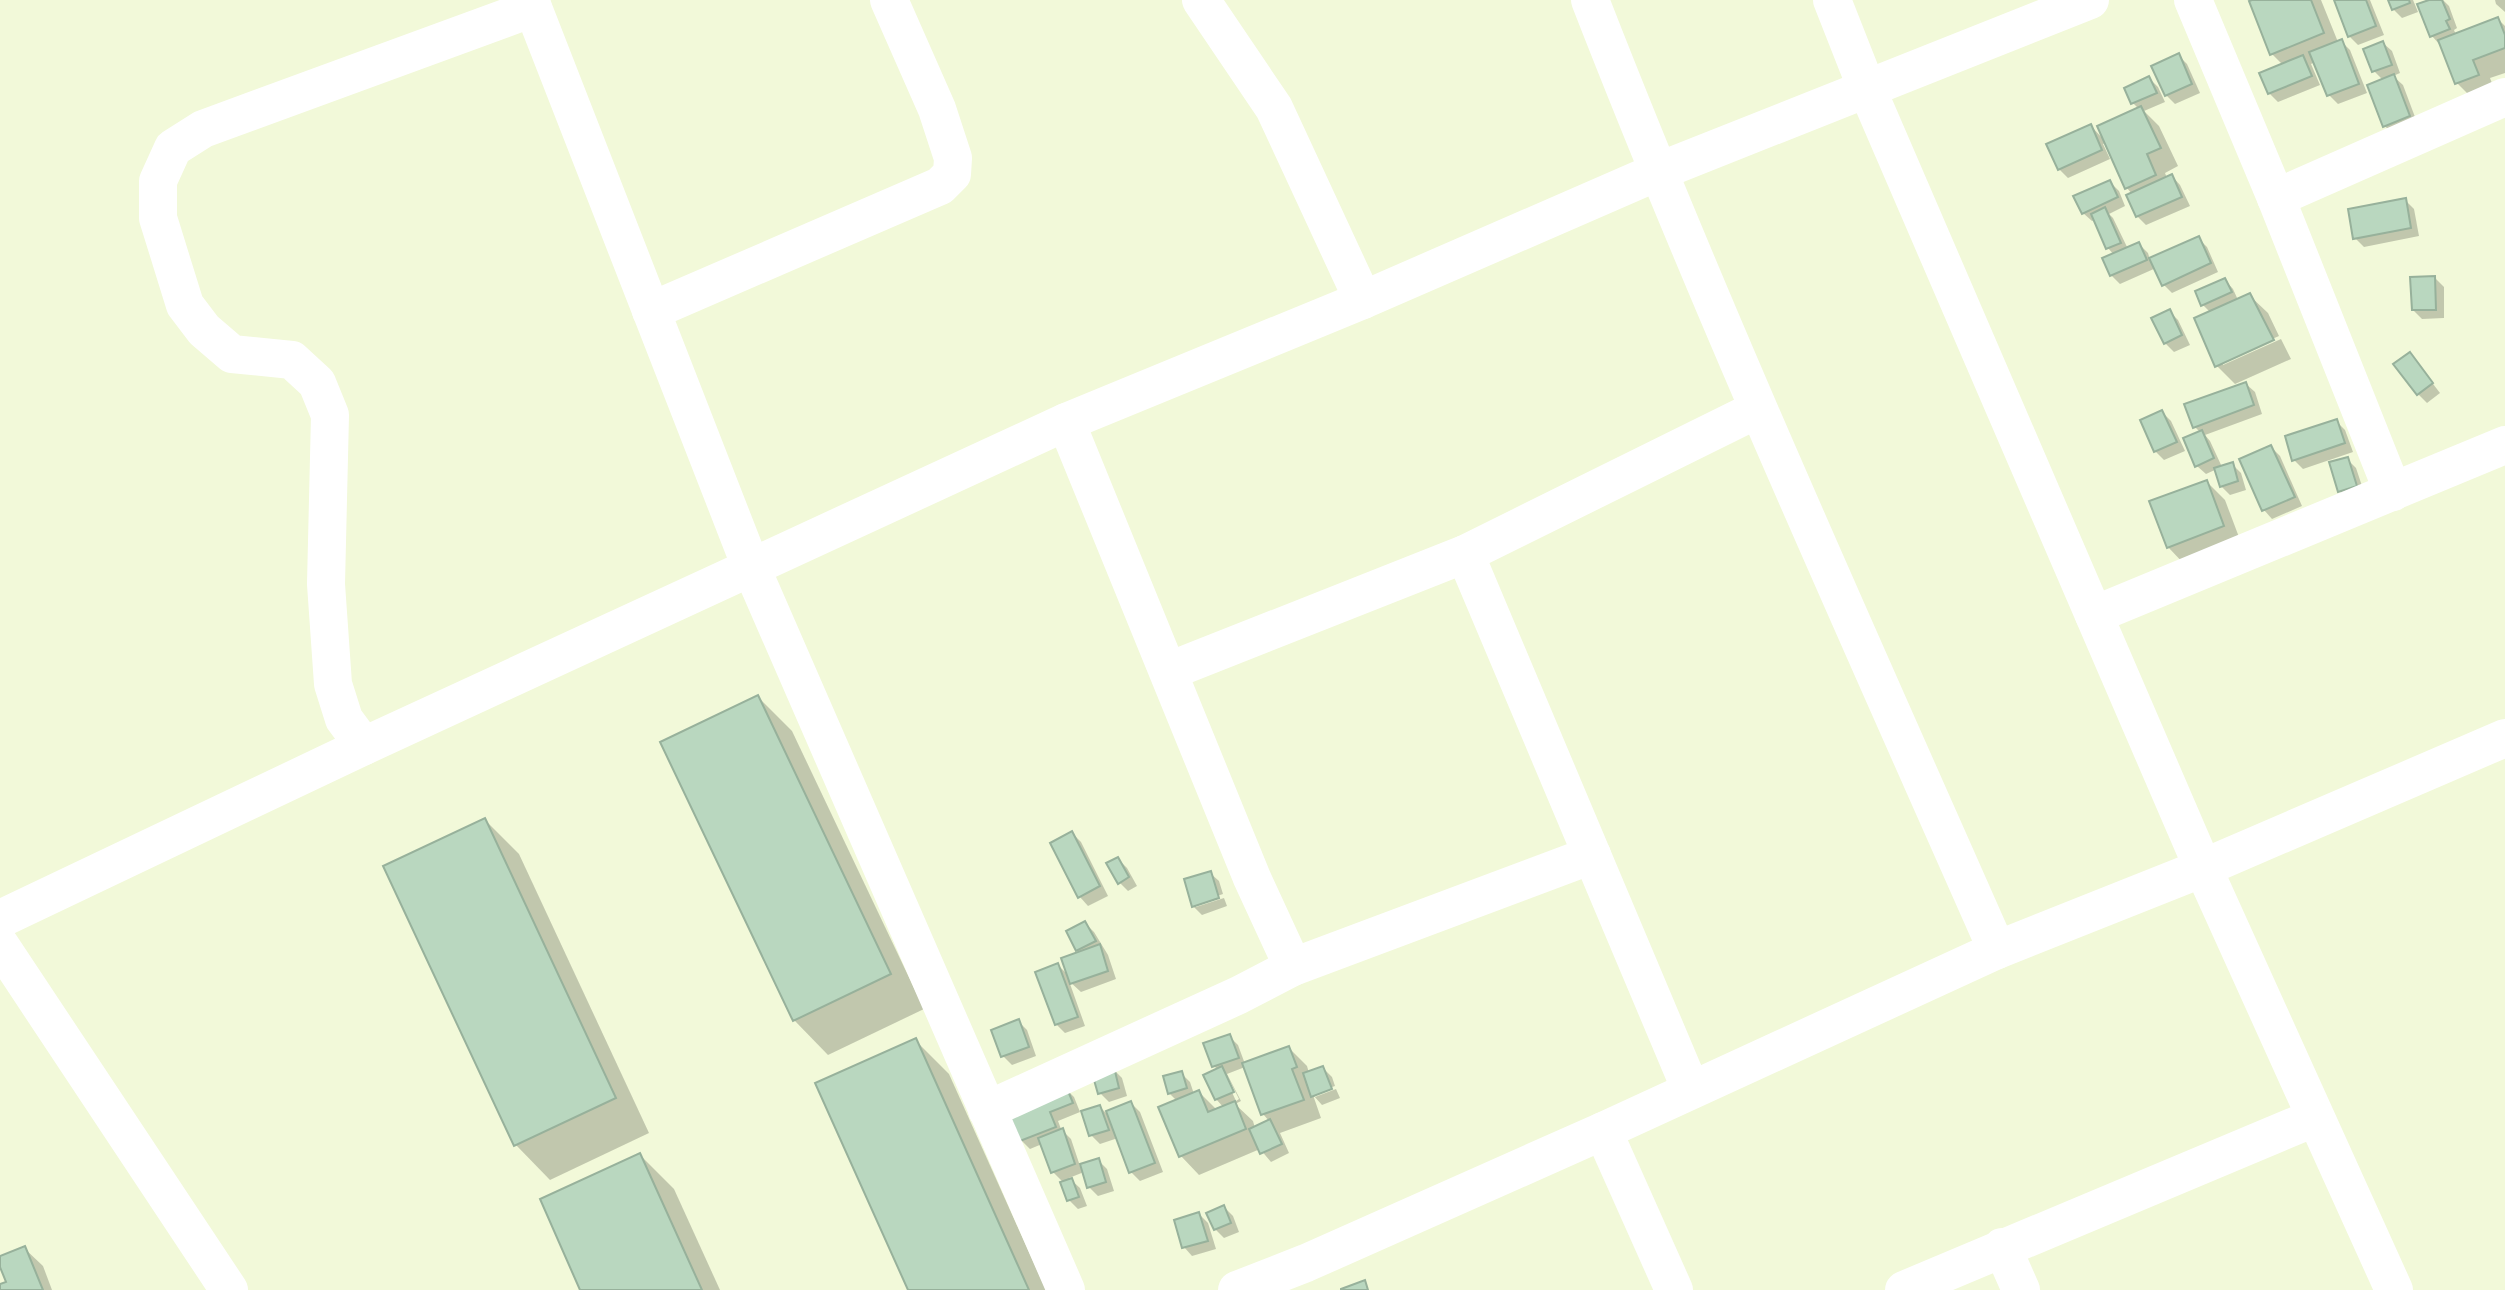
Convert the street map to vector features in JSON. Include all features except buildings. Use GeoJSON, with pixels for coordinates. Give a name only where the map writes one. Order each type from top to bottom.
{"type":"FeatureCollection","features":[{"type":"Feature","properties":{"kind":"street"},"geometry":{"type":"LineString","coordinates":[[651,311],[940,186],[952,174],[953,158],[936,109],[889,0]]}},
{"type":"Feature","properties":{"kind":"street"},"geometry":{"type":"LineString","coordinates":[[1201,0],[1274,108],[1363,300]]}},
{"type":"Feature","properties":{"kind":"street"},"geometry":{"type":"LineString","coordinates":[[1590,0],[1657,172],[1758,409],[1997,950]]}},
{"type":"Feature","properties":{"kind":"street"},"geometry":{"type":"LineString","coordinates":[[1832,0],[1867,89],[2203,868],[2393,1290]]}},
{"type":"Feature","properties":{"kind":"street"},"geometry":{"type":"LineString","coordinates":[[0,919],[364,746],[1066,422],[1363,300],[1657,172],[2090,0]]}},
{"type":"Feature","properties":{"kind":"street"},"geometry":{"type":"LineString","coordinates":[[2193,0],[2276,198],[2393,492]]}},
{"type":"Feature","properties":{"kind":"street"},"geometry":{"type":"LineString","coordinates":[[364,746],[344,719],[333,684],[326,583],[330,415],[317,383],[292,360],[232,354],[204,330],[185,305],[159,218],[158,181],[173,148],[202,128],[532,4],[751,567],[1066,1290]]}},
{"type":"Feature","properties":{"kind":"street"},"geometry":{"type":"LineString","coordinates":[[2276,198],[2505,97]]}},
{"type":"Feature","properties":{"kind":"street"},"geometry":{"type":"LineString","coordinates":[[1169,671],[1465,554],[1758,409]]}},
{"type":"Feature","properties":{"kind":"street"},"geometry":{"type":"LineString","coordinates":[[1066,422],[1252,878],[1293,967]]}},
{"type":"Feature","properties":{"kind":"street"},"geometry":{"type":"LineString","coordinates":[[2094,615],[2505,445]]}},
{"type":"Feature","properties":{"kind":"street"},"geometry":{"type":"LineString","coordinates":[[1465,554],[1691,1090]]}},
{"type":"Feature","properties":{"kind":"street"},"geometry":{"type":"LineString","coordinates":[[1237,1290],[1311,1277],[1603,1130],[1997,950],[2203,868],[2505,738]]}},
{"type":"Feature","properties":{"kind":"street"},"geometry":{"type":"LineString","coordinates":[[987,1110],[1239,995],[1293,967],[1592,855]]}},
{"type":"Feature","properties":{"kind":"street"},"geometry":{"type":"LineString","coordinates":[[0,945],[229,1290]]}},
{"type":"Feature","properties":{"kind":"street"},"geometry":{"type":"LineString","coordinates":[[1904,1290],[2314,1118]]}},
{"type":"Feature","properties":{"kind":"street"},"geometry":{"type":"LineString","coordinates":[[1603,1130],[1674,1290]]}},
{"type":"Feature","properties":{"kind":"street"},"geometry":{"type":"LineString","coordinates":[[2002,1247],[2021,1290]]}}]}
